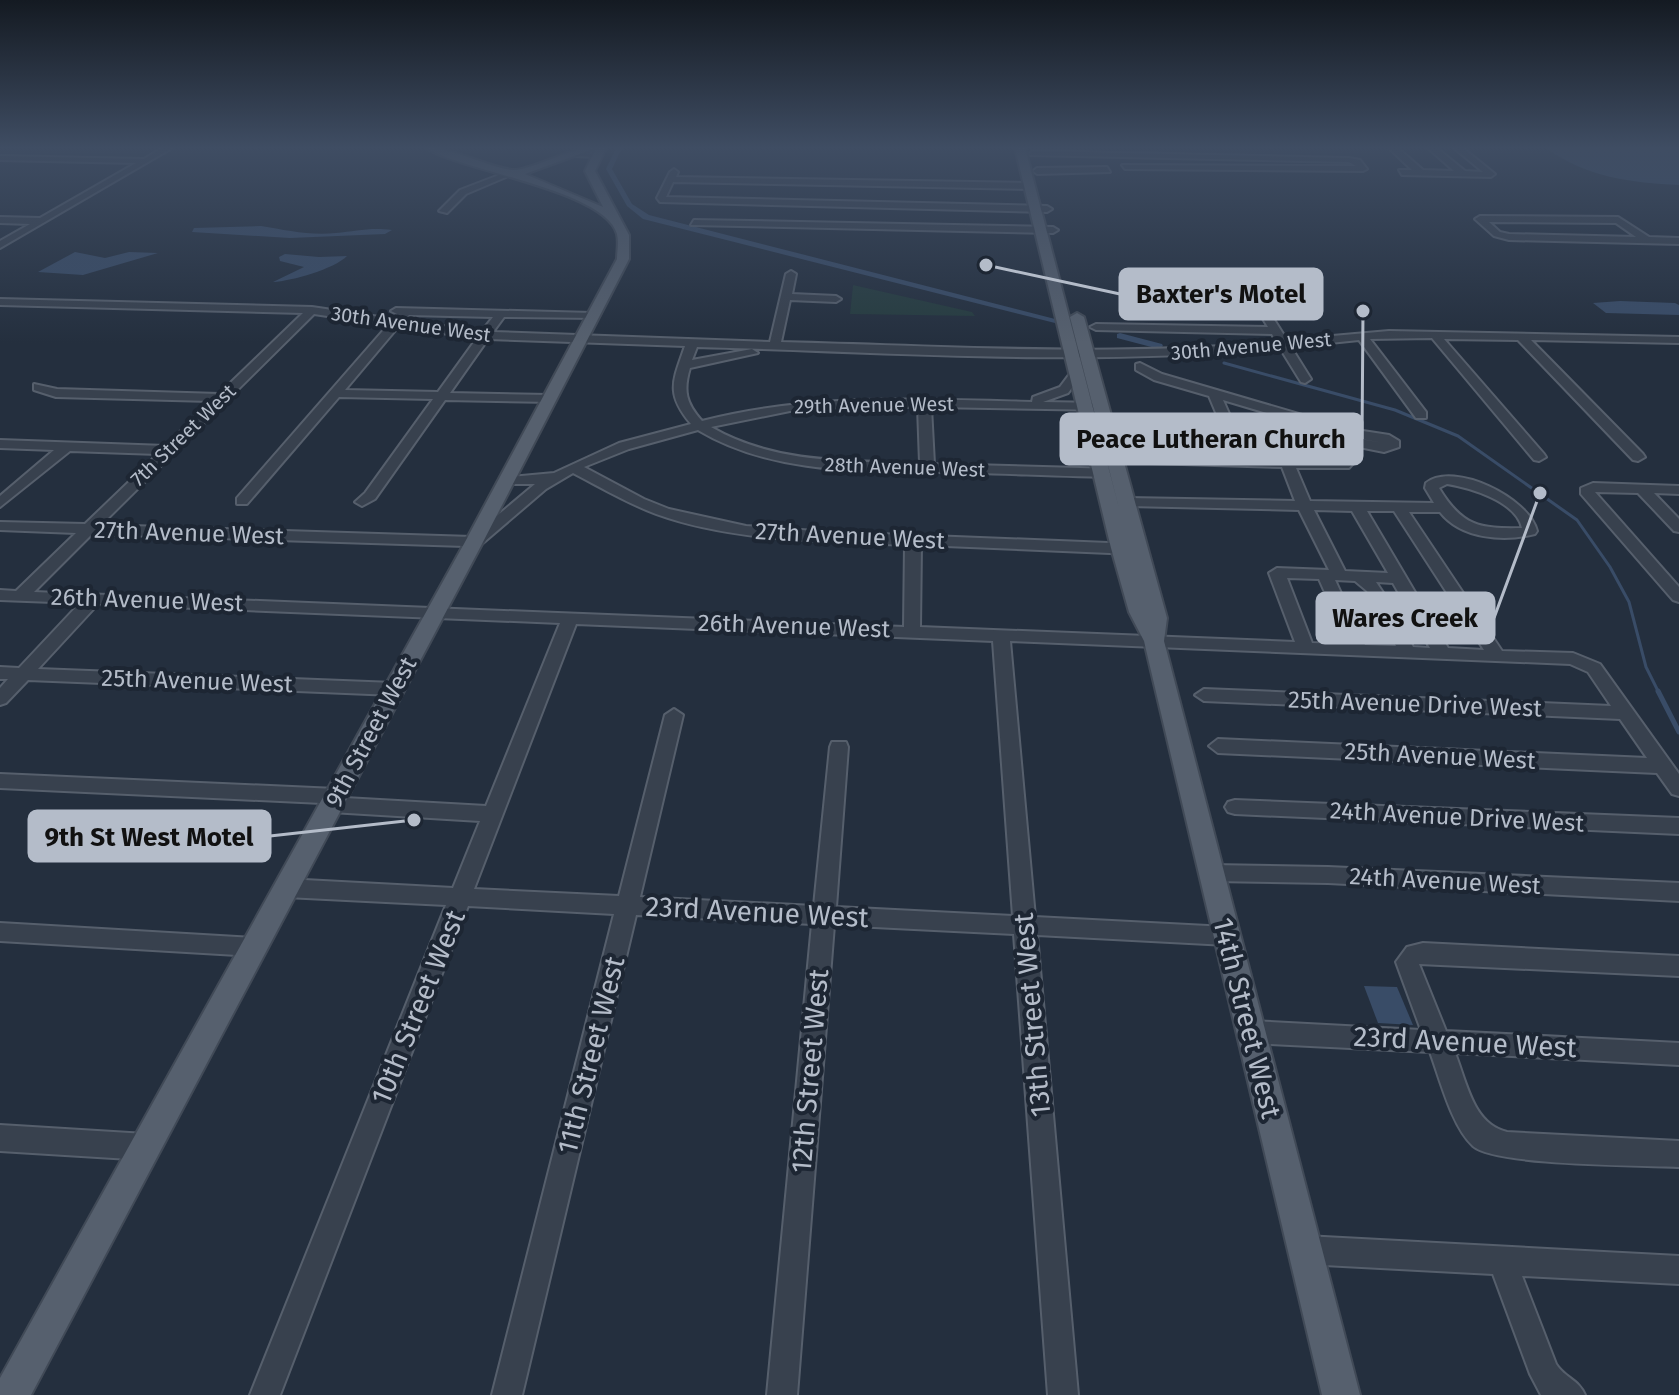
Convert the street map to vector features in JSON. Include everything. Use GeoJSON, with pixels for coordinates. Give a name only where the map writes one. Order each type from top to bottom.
{"type":"FeatureCollection","features":[{"type":"Feature","properties":{"kind":"main road"},"geometry":{"type":"LineString","coordinates":[[602,213],[617,225]]}},
{"type":"Feature","properties":{"kind":"main road","name":"9th Street West"},"geometry":{"type":"LineString","coordinates":[[11,1395],[593,316],[624,253],[624,240],[611,213]]}},
{"type":"Feature","properties":{"kind":"main road","name":"14th Street West"},"geometry":{"type":"LineString","coordinates":[[1042,213],[1100,434],[1101,473],[1139,612],[1154,641],[1341,1395]]}},
{"type":"Feature","properties":{"kind":"main road","name":"14th Street West"},"geometry":{"type":"LineString","coordinates":[[1079,353],[1076,374],[1093,406]]}},
{"type":"Feature","properties":{"kind":"main road","name":"14th Street West"},"geometry":{"type":"LineString","coordinates":[[1100,434],[1118,466],[1128,502],[1157,618],[1154,641]]}},
{"type":"Feature","properties":{"kind":"street"},"geometry":{"type":"LineString","coordinates":[[0,245],[54,213]]}},
{"type":"Feature","properties":{"kind":"street"},"geometry":{"type":"LineString","coordinates":[[1646,240],[1618,220],[1483,217],[1481,220],[1500,235],[1569,239],[1679,241]]}},
{"type":"Feature","properties":{"kind":"street"},"geometry":{"type":"LineString","coordinates":[[1544,218],[1569,239]]}},
{"type":"Feature","properties":{"kind":"street"},"geometry":{"type":"LineString","coordinates":[[0,220],[40,221]]}},
{"type":"Feature","properties":{"kind":"street"},"geometry":{"type":"LineString","coordinates":[[694,223],[1047,230]]}},
{"type":"Feature","properties":{"kind":"street"},"geometry":{"type":"LineString","coordinates":[[1663,241],[1679,252]]}},
{"type":"Feature","properties":{"kind":"street"},"geometry":{"type":"LineString","coordinates":[[775,344],[791,274]]}},
{"type":"Feature","properties":{"kind":"street"},"geometry":{"type":"LineString","coordinates":[[1249,288],[1305,379]]}},
{"type":"Feature","properties":{"kind":"street"},"geometry":{"type":"LineString","coordinates":[[786,297],[836,299]]}},
{"type":"Feature","properties":{"kind":"street","name":"30th Avenue West"},"geometry":{"type":"LineString","coordinates":[[0,302],[312,310],[484,336],[1079,353],[1194,353],[1362,336],[1679,340]]}},
{"type":"Feature","properties":{"kind":"street","name":"7th Street West"},"geometry":{"type":"LineString","coordinates":[[20,596],[312,310]]}},
{"type":"Feature","properties":{"kind":"street","name":"30th Avenue West"},"geometry":{"type":"LineString","coordinates":[[365,311],[593,316]]}},
{"type":"Feature","properties":{"kind":"street"},"geometry":{"type":"LineString","coordinates":[[242,501],[406,311]]}},
{"type":"Feature","properties":{"kind":"street"},"geometry":{"type":"LineString","coordinates":[[362,502],[370,496],[501,313]]}},
{"type":"Feature","properties":{"kind":"street","name":"30th Avenue West"},"geometry":{"type":"LineString","coordinates":[[1096,327],[1275,331]]}},
{"type":"Feature","properties":{"kind":"street"},"geometry":{"type":"LineString","coordinates":[[1435,335],[1539,457]]}},
{"type":"Feature","properties":{"kind":"street"},"geometry":{"type":"LineString","coordinates":[[1362,336],[1421,415]]}},
{"type":"Feature","properties":{"kind":"street"},"geometry":{"type":"LineString","coordinates":[[1521,337],[1638,457]]}},
{"type":"Feature","properties":{"kind":"street"},"geometry":{"type":"LineString","coordinates":[[692,343],[678,386],[680,402],[698,425]]}},
{"type":"Feature","properties":{"kind":"street","name":"30th Avenue West"},"geometry":{"type":"LineString","coordinates":[[685,365],[748,353],[823,345]]}},
{"type":"Feature","properties":{"kind":"street"},"geometry":{"type":"LineString","coordinates":[[1100,434],[1340,441],[1356,438],[1158,377],[1140,367]]}},
{"type":"Feature","properties":{"kind":"street"},"geometry":{"type":"LineString","coordinates":[[1013,404],[1056,394],[1069,385],[1076,374]]}},
{"type":"Feature","properties":{"kind":"street"},"geometry":{"type":"LineString","coordinates":[[38,387],[56,393],[220,398]]}},
{"type":"Feature","properties":{"kind":"street"},"geometry":{"type":"LineString","coordinates":[[334,393],[549,399]]}},
{"type":"Feature","properties":{"kind":"street"},"geometry":{"type":"LineString","coordinates":[[1214,394],[1233,438]]}},
{"type":"Feature","properties":{"kind":"street","name":"29th Avenue West"},"geometry":{"type":"LineString","coordinates":[[504,484],[567,470],[624,446],[698,425],[790,407],[859,402],[1093,406]]}},
{"type":"Feature","properties":{"kind":"street"},"geometry":{"type":"LineString","coordinates":[[924,402],[927,469]]}},
{"type":"Feature","properties":{"kind":"street","name":"28th Avenue West"},"geometry":{"type":"LineString","coordinates":[[698,425],[741,448],[782,460],[927,469],[1101,473],[1118,466],[1348,464],[1340,441]]}},
{"type":"Feature","properties":{"kind":"street"},"geometry":{"type":"LineString","coordinates":[[0,444],[168,450]]}},
{"type":"Feature","properties":{"kind":"street"},"geometry":{"type":"LineString","coordinates":[[0,503],[67,446]]}},
{"type":"Feature","properties":{"kind":"street"},"geometry":{"type":"LineString","coordinates":[[1288,463],[1292,480],[1335,575]]}},
{"type":"Feature","properties":{"kind":"street","name":"29th Avenue West"},"geometry":{"type":"LineString","coordinates":[[472,545],[541,486],[567,470]]}},
{"type":"Feature","properties":{"kind":"street","name":"27th Avenue West"},"geometry":{"type":"LineString","coordinates":[[567,470],[639,502],[719,525],[783,535],[1140,550]]}},
{"type":"Feature","properties":{"kind":"street"},"geometry":{"type":"LineString","coordinates":[[1447,480],[1469,482],[1522,512],[1531,528],[1524,532],[1472,530],[1457,524],[1444,508],[1432,488],[1433,483],[1447,480]]}},
{"type":"Feature","properties":{"kind":"street"},"geometry":{"type":"LineString","coordinates":[[504,484],[541,486]]}},
{"type":"Feature","properties":{"kind":"street"},"geometry":{"type":"LineString","coordinates":[[1641,488],[1679,528]]}},
{"type":"Feature","properties":{"kind":"street"},"geometry":{"type":"LineString","coordinates":[[1679,490],[1586,489],[1679,597]]}},
{"type":"Feature","properties":{"kind":"street"},"geometry":{"type":"LineString","coordinates":[[1128,502],[1444,508]]}},
{"type":"Feature","properties":{"kind":"street"},"geometry":{"type":"LineString","coordinates":[[1358,508],[1442,653]]}},
{"type":"Feature","properties":{"kind":"street"},"geometry":{"type":"LineString","coordinates":[[1400,509],[1497,656]]}},
{"type":"Feature","properties":{"kind":"street","name":"27th Avenue West"},"geometry":{"type":"LineString","coordinates":[[0,526],[472,545]]}},
{"type":"Feature","properties":{"kind":"street"},"geometry":{"type":"LineString","coordinates":[[912,631],[913,540]]}},
{"type":"Feature","properties":{"kind":"street"},"geometry":{"type":"LineString","coordinates":[[1305,647],[1277,573],[1398,578]]}},
{"type":"Feature","properties":{"kind":"street"},"geometry":{"type":"LineString","coordinates":[[1335,575],[1327,579],[1331,592],[1359,650]]}},
{"type":"Feature","properties":{"kind":"street"},"geometry":{"type":"LineString","coordinates":[[1358,576],[1369,581],[1407,652]]}},
{"type":"Feature","properties":{"kind":"street","name":"26th Avenue West"},"geometry":{"type":"LineString","coordinates":[[0,595],[1573,659],[1588,664],[1625,713]]}},
{"type":"Feature","properties":{"kind":"street"},"geometry":{"type":"LineString","coordinates":[[0,699],[94,598]]}},
{"type":"Feature","properties":{"kind":"street","name":"10th Street West"},"geometry":{"type":"LineString","coordinates":[[265,1395],[570,618]]}},
{"type":"Feature","properties":{"kind":"street","name":"13th Street West"},"geometry":{"type":"LineString","coordinates":[[1001,635],[1063,1395]]}},
{"type":"Feature","properties":{"kind":"street","name":"25th Avenue West"},"geometry":{"type":"LineString","coordinates":[[0,673],[394,689]]}},
{"type":"Feature","properties":{"kind":"street","name":"25th Avenue Drive West"},"geometry":{"type":"LineString","coordinates":[[1204,695],[1625,713]]}},
{"type":"Feature","properties":{"kind":"street"},"geometry":{"type":"LineString","coordinates":[[1625,713],[1679,789]]}},
{"type":"Feature","properties":{"kind":"street","name":"11th Street West"},"geometry":{"type":"LineString","coordinates":[[507,1395],[674,715]]}},
{"type":"Feature","properties":{"kind":"street","name":"25th Avenue West"},"geometry":{"type":"LineString","coordinates":[[1218,746],[1663,766]]}},
{"type":"Feature","properties":{"kind":"street","name":"12th Street West"},"geometry":{"type":"LineString","coordinates":[[782,1395],[839,747]]}},
{"type":"Feature","properties":{"kind":"street"},"geometry":{"type":"LineString","coordinates":[[0,781],[333,800],[493,814]]}},
{"type":"Feature","properties":{"kind":"street","name":"24th Avenue Drive West"},"geometry":{"type":"LineString","coordinates":[[1235,807],[1679,826]]}},
{"type":"Feature","properties":{"kind":"street","name":"24th Avenue West"},"geometry":{"type":"LineString","coordinates":[[1212,873],[1328,875],[1679,892]]}},
{"type":"Feature","properties":{"kind":"street","name":"23rd Avenue West"},"geometry":{"type":"LineString","coordinates":[[286,888],[1227,936]]}},
{"type":"Feature","properties":{"kind":"street"},"geometry":{"type":"LineString","coordinates":[[0,932],[254,947]]}},
{"type":"Feature","properties":{"kind":"street"},"geometry":{"type":"LineString","coordinates":[[1679,966],[1423,953],[1409,957],[1407,962],[1470,1123],[1484,1139],[1507,1145],[1679,1154]]}},
{"type":"Feature","properties":{"kind":"street","name":"23rd Avenue West"},"geometry":{"type":"LineString","coordinates":[[1251,1032],[1679,1054]]}},
{"type":"Feature","properties":{"kind":"street"},"geometry":{"type":"LineString","coordinates":[[0,1138],[146,1147]]}},
{"type":"Feature","properties":{"kind":"street"},"geometry":{"type":"LineString","coordinates":[[1305,1250],[1679,1270]]}},
{"type":"Feature","properties":{"kind":"street"},"geometry":{"type":"LineString","coordinates":[[1501,1259],[1545,1374],[1552,1385],[1566,1394]]}},
{"type":"Feature","properties":{"kind":"green space"},"geometry":{"type":"Polygon","coordinates":[[[853,285],[972,312],[975,316],[850,314],[853,285]]]}},
{"type":"Feature","properties":{"kind":"water"},"geometry":{"type":"Polygon","coordinates":[[[261,226],[317,234],[392,230],[385,234],[290,238],[192,232],[194,228],[261,226]]]}},
{"type":"Feature","properties":{"kind":"water"},"geometry":{"type":"Polygon","coordinates":[[[75,252],[105,258],[129,252],[158,253],[83,275],[38,272],[75,252]]]}},
{"type":"Feature","properties":{"kind":"water"},"geometry":{"type":"Polygon","coordinates":[[[285,254],[347,256],[312,274],[273,282],[304,267],[280,261],[279,257],[285,254]]]}},
{"type":"Feature","properties":{"kind":"water"},"geometry":{"type":"Polygon","coordinates":[[[1593,303],[1675,303],[1679,305],[1679,315],[1606,313],[1593,303]]]}},
{"type":"Feature","properties":{"kind":"water"},"geometry":{"type":"Polygon","coordinates":[[[1364,986],[1397,987],[1413,1025],[1378,1023],[1364,986]]]}},
{"type":"Feature","properties":{"kind":"waterway"},"geometry":{"type":"LineString","coordinates":[[640,213],[1055,320]]}},
{"type":"Feature","properties":{"kind":"waterway"},"geometry":{"type":"LineString","coordinates":[[1120,336],[1159,346]]}},
{"type":"Feature","properties":{"kind":"waterway"},"geometry":{"type":"LineString","coordinates":[[1224,363],[1395,410],[1458,436],[1577,520],[1610,567],[1629,602],[1646,667],[1658,691]]}},
{"type":"Feature","properties":{"kind":"waterway"},"geometry":{"type":"LineString","coordinates":[[1658,691],[1679,732]]}},
{"type":"Feature","properties":{"kind":"place","name":"Baxter's Motel"},"geometry":{"type":"Point","coordinates":[986,265]}},
{"type":"Feature","properties":{"kind":"place","name":"Peace Lutheran Church"},"geometry":{"type":"Point","coordinates":[1363,311]}},
{"type":"Feature","properties":{"kind":"place","name":"Wares Creek"},"geometry":{"type":"Point","coordinates":[1540,493]}},
{"type":"Feature","properties":{"kind":"place","name":"9th St West Motel"},"geometry":{"type":"Point","coordinates":[414,820]}}]}
